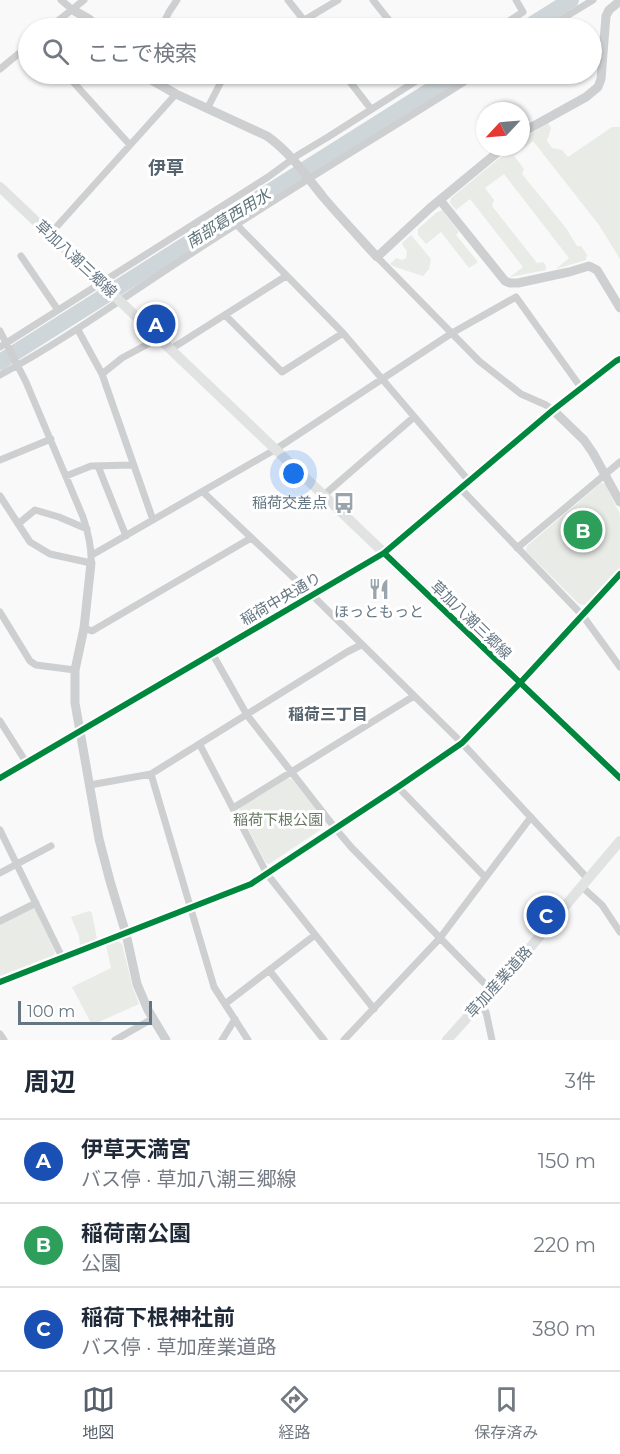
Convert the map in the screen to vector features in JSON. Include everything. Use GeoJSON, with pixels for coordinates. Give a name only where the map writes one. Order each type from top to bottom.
{"type":"FeatureCollection","features":[{"type":"Feature","properties":{"kind":"main road","name":"草加八潮三郷線"},"geometry":{"type":"LineString","coordinates":[[0,187],[620,778]]}},
{"type":"Feature","properties":{"kind":"main road","name":"草加産業道路"},"geometry":{"type":"LineString","coordinates":[[447,1040],[479,1006],[620,841]]}},
{"type":"Feature","properties":{"kind":"street"},"geometry":{"type":"LineString","coordinates":[[61,0],[87,18]]}},
{"type":"Feature","properties":{"kind":"street"},"geometry":{"type":"LineString","coordinates":[[62,18],[84,0]]}},
{"type":"Feature","properties":{"kind":"street"},"geometry":{"type":"LineString","coordinates":[[166,18],[177,0]]}},
{"type":"Feature","properties":{"kind":"street"},"geometry":{"type":"LineString","coordinates":[[288,0],[302,18]]}},
{"type":"Feature","properties":{"kind":"street"},"geometry":{"type":"LineString","coordinates":[[309,18],[338,0]]}},
{"type":"Feature","properties":{"kind":"street"},"geometry":{"type":"LineString","coordinates":[[373,0],[387,18]]}},
{"type":"Feature","properties":{"kind":"street"},"geometry":{"type":"LineString","coordinates":[[514,18],[523,12],[516,0]]}},
{"type":"Feature","properties":{"kind":"street"},"geometry":{"type":"LineString","coordinates":[[563,18],[593,0]]}},
{"type":"Feature","properties":{"kind":"street"},"geometry":{"type":"LineString","coordinates":[[602,66],[606,16],[609,10],[620,1]]}},
{"type":"Feature","properties":{"kind":"street"},"geometry":{"type":"LineString","coordinates":[[0,68],[18,54]]}},
{"type":"Feature","properties":{"kind":"street"},"geometry":{"type":"LineString","coordinates":[[75,84],[130,145]]}},
{"type":"Feature","properties":{"kind":"street"},"geometry":{"type":"LineString","coordinates":[[158,84],[267,136],[280,145],[377,257],[480,361],[521,394],[554,411],[584,440],[606,474],[620,502]]}},
{"type":"Feature","properties":{"kind":"street"},"geometry":{"type":"LineString","coordinates":[[207,109],[220,84]]}},
{"type":"Feature","properties":{"kind":"street"},"geometry":{"type":"LineString","coordinates":[[352,84],[371,109]]}},
{"type":"Feature","properties":{"kind":"street"},"geometry":{"type":"LineString","coordinates":[[5,346],[58,310],[103,285],[295,160],[298,155],[411,84]]}},
{"type":"Feature","properties":{"kind":"street"},"geometry":{"type":"LineString","coordinates":[[0,375],[16,363],[78,330],[118,299],[308,177],[461,84]]}},
{"type":"Feature","properties":{"kind":"street"},"geometry":{"type":"LineString","coordinates":[[530,128],[586,97],[599,84]]}},
{"type":"Feature","properties":{"kind":"street"},"geometry":{"type":"LineString","coordinates":[[50,234],[176,94]]}},
{"type":"Feature","properties":{"kind":"street"},"geometry":{"type":"LineString","coordinates":[[377,257],[493,156]]}},
{"type":"Feature","properties":{"kind":"street"},"geometry":{"type":"LineString","coordinates":[[440,200],[505,281],[518,283],[589,266],[597,270],[620,308]]}},
{"type":"Feature","properties":{"kind":"street"},"geometry":{"type":"LineString","coordinates":[[236,224],[343,333],[469,482]]}},
{"type":"Feature","properties":{"kind":"street"},"geometry":{"type":"LineString","coordinates":[[21,256],[58,310]]}},
{"type":"Feature","properties":{"kind":"street"},"geometry":{"type":"LineString","coordinates":[[171,349],[286,276]]}},
{"type":"Feature","properties":{"kind":"street"},"geometry":{"type":"LineString","coordinates":[[0,496],[30,542],[50,554],[92,559],[126,536],[276,449],[452,333],[516,297],[582,388]]}},
{"type":"Feature","properties":{"kind":"street"},"geometry":{"type":"LineString","coordinates":[[225,315],[282,372],[343,333]]}},
{"type":"Feature","properties":{"kind":"street"},"geometry":{"type":"LineString","coordinates":[[78,330],[102,374],[153,520]]}},
{"type":"Feature","properties":{"kind":"street"},"geometry":{"type":"LineString","coordinates":[[0,331],[5,346],[16,363],[51,439],[87,529],[92,559],[84,628],[75,670],[75,703],[104,856],[126,934],[137,984],[152,1019],[166,1040]]}},
{"type":"Feature","properties":{"kind":"street"},"geometry":{"type":"LineString","coordinates":[[102,374],[122,358],[159,338]]}},
{"type":"Feature","properties":{"kind":"street"},"geometry":{"type":"LineString","coordinates":[[554,411],[620,359]]}},
{"type":"Feature","properties":{"kind":"street","name":"稲荷中央通り"},"geometry":{"type":"LineString","coordinates":[[0,778],[384,553],[554,411]]}},
{"type":"Feature","properties":{"kind":"street"},"geometry":{"type":"LineString","coordinates":[[324,495],[414,417]]}},
{"type":"Feature","properties":{"kind":"street"},"geometry":{"type":"LineString","coordinates":[[0,460],[51,439]]}},
{"type":"Feature","properties":{"kind":"street"},"geometry":{"type":"LineString","coordinates":[[518,548],[620,462]]}},
{"type":"Feature","properties":{"kind":"street"},"geometry":{"type":"LineString","coordinates":[[66,476],[91,466],[133,465]]}},
{"type":"Feature","properties":{"kind":"street"},"geometry":{"type":"LineString","coordinates":[[98,466],[126,536]]}},
{"type":"Feature","properties":{"kind":"street"},"geometry":{"type":"LineString","coordinates":[[461,489],[583,616],[620,667]]}},
{"type":"Feature","properties":{"kind":"street"},"geometry":{"type":"LineString","coordinates":[[203,492],[312,595],[462,743],[531,817],[602,905],[620,932]]}},
{"type":"Feature","properties":{"kind":"street"},"geometry":{"type":"LineString","coordinates":[[18,524],[35,510],[87,529]]}},
{"type":"Feature","properties":{"kind":"street"},"geometry":{"type":"LineString","coordinates":[[84,628],[92,631],[251,538]]}},
{"type":"Feature","properties":{"kind":"street"},"geometry":{"type":"LineString","coordinates":[[0,982],[251,884],[462,743],[620,574]]}},
{"type":"Feature","properties":{"kind":"street"},"geometry":{"type":"LineString","coordinates":[[0,612],[30,661],[36,665],[75,670]]}},
{"type":"Feature","properties":{"kind":"street"},"geometry":{"type":"LineString","coordinates":[[90,785],[151,774],[347,652],[362,645]]}},
{"type":"Feature","properties":{"kind":"street"},"geometry":{"type":"LineString","coordinates":[[212,653],[247,715],[335,828],[492,991]]}},
{"type":"Feature","properties":{"kind":"street"},"geometry":{"type":"LineString","coordinates":[[233,808],[414,696]]}},
{"type":"Feature","properties":{"kind":"street"},"geometry":{"type":"LineString","coordinates":[[0,721],[26,762]]}},
{"type":"Feature","properties":{"kind":"street"},"geometry":{"type":"LineString","coordinates":[[200,745],[267,873],[374,1009]]}},
{"type":"Feature","properties":{"kind":"street"},"geometry":{"type":"LineString","coordinates":[[151,774],[214,987],[248,1040]]}},
{"type":"Feature","properties":{"kind":"street"},"geometry":{"type":"LineString","coordinates":[[398,787],[485,877]]}},
{"type":"Feature","properties":{"kind":"street"},"geometry":{"type":"LineString","coordinates":[[345,1040],[440,938],[531,817]]}},
{"type":"Feature","properties":{"kind":"street"},"geometry":{"type":"LineString","coordinates":[[0,830],[62,957]]}},
{"type":"Feature","properties":{"kind":"street"},"geometry":{"type":"LineString","coordinates":[[0,873],[51,846]]}},
{"type":"Feature","properties":{"kind":"street"},"geometry":{"type":"LineString","coordinates":[[0,921],[36,903]]}},
{"type":"Feature","properties":{"kind":"street"},"geometry":{"type":"LineString","coordinates":[[225,1004],[315,935]]}},
{"type":"Feature","properties":{"kind":"street"},"geometry":{"type":"LineString","coordinates":[[269,970],[324,1040]]}},
{"type":"Feature","properties":{"kind":"street"},"geometry":{"type":"LineString","coordinates":[[479,1006],[486,1012],[492,1040]]}},
{"type":"Feature","properties":{"kind":"street"},"geometry":{"type":"LineString","coordinates":[[115,1040],[152,1019]]}},
{"type":"Feature","properties":{"kind":"street"},"geometry":{"type":"LineString","coordinates":[[222,1040],[235,1019]]}},
{"type":"Feature","properties":{"kind":"street"},"geometry":{"type":"LineString","coordinates":[[0,1034],[4,1040]]}},
{"type":"Feature","properties":{"kind":"green space"},"geometry":{"type":"Polygon","coordinates":[[[548,123],[551,128],[547,141],[552,148],[562,150],[568,157],[612,127],[620,127],[620,259],[599,225],[533,141],[530,143],[530,134],[548,123]]]}},
{"type":"Feature","properties":{"kind":"green space"},"geometry":{"type":"Polygon","coordinates":[[[502,156],[514,156],[524,169],[522,174],[566,228],[577,246],[581,246],[587,255],[586,260],[556,269],[569,258],[504,174],[485,188],[494,200],[492,206],[537,263],[543,262],[546,266],[546,270],[510,277],[523,267],[470,199],[456,210],[450,203],[451,198],[502,156]]]}},
{"type":"Feature","properties":{"kind":"green space"},"geometry":{"type":"Polygon","coordinates":[[[442,210],[459,232],[456,235],[478,262],[469,268],[441,232],[426,244],[418,235],[418,229],[442,210]]]}},
{"type":"Feature","properties":{"kind":"green space"},"geometry":{"type":"Polygon","coordinates":[[[411,235],[431,259],[429,269],[423,276],[390,264],[396,258],[402,260],[406,258],[407,251],[402,243],[411,235]]]}},
{"type":"Feature","properties":{"kind":"green space"},"geometry":{"type":"Polygon","coordinates":[[[601,483],[605,484],[620,514],[620,567],[585,605],[579,604],[526,551],[527,546],[601,483]]]}},
{"type":"Feature","properties":{"kind":"green space","name":"稲荷下根公園"},"geometry":{"type":"Polygon","coordinates":[[[287,778],[292,779],[326,822],[326,826],[269,864],[266,863],[239,812],[240,807],[287,778]]]}},
{"type":"Feature","properties":{"kind":"green space"},"geometry":{"type":"Polygon","coordinates":[[[32,908],[35,909],[55,952],[54,955],[0,976],[0,924],[32,908]]]}},
{"type":"Feature","properties":{"kind":"green space"},"geometry":{"type":"Polygon","coordinates":[[[89,911],[92,913],[97,939],[80,945],[79,936],[71,917],[89,911]]]}},
{"type":"Feature","properties":{"kind":"green space"},"geometry":{"type":"Polygon","coordinates":[[[117,941],[122,944],[139,1004],[92,1025],[72,987],[111,968],[106,945],[117,941]]]}},
{"type":"Feature","properties":{"kind":"waterway","name":"南部葛西用水"},"geometry":{"type":"LineString","coordinates":[[542,18],[571,0]]}},
{"type":"Feature","properties":{"kind":"waterway","name":"南部葛西用水"},"geometry":{"type":"LineString","coordinates":[[0,362],[440,84]]}},
{"type":"Feature","properties":{"kind":"cycle path"},"geometry":{"type":"LineString","coordinates":[[0,778],[384,553],[553,410],[620,359]]}},
{"type":"Feature","properties":{"kind":"cycle path"},"geometry":{"type":"LineString","coordinates":[[384,553],[620,778]]}},
{"type":"Feature","properties":{"kind":"cycle path"},"geometry":{"type":"LineString","coordinates":[[0,982],[251,884],[462,743],[620,574]]}},
{"type":"Feature","properties":{"kind":"place","name":"伊草天満宮"},"geometry":{"type":"Point","coordinates":[156,324]}},
{"type":"Feature","properties":{"kind":"place","name":"稲荷交差点"},"geometry":{"type":"Point","coordinates":[344,503]}},
{"type":"Feature","properties":{"kind":"place","name":"稲荷南公園"},"geometry":{"type":"Point","coordinates":[583,530]}},
{"type":"Feature","properties":{"kind":"place","name":"ほっともっと"},"geometry":{"type":"Point","coordinates":[379,589]}},
{"type":"Feature","properties":{"kind":"place","name":"稲荷下根神社前"},"geometry":{"type":"Point","coordinates":[546,915]}},
{"type":"Feature","properties":{"kind":"district","name":"伊草"},"geometry":{"type":"Point","coordinates":[166,168]}},
{"type":"Feature","properties":{"kind":"district","name":"稲荷三丁目"},"geometry":{"type":"Point","coordinates":[328,714]}}]}
